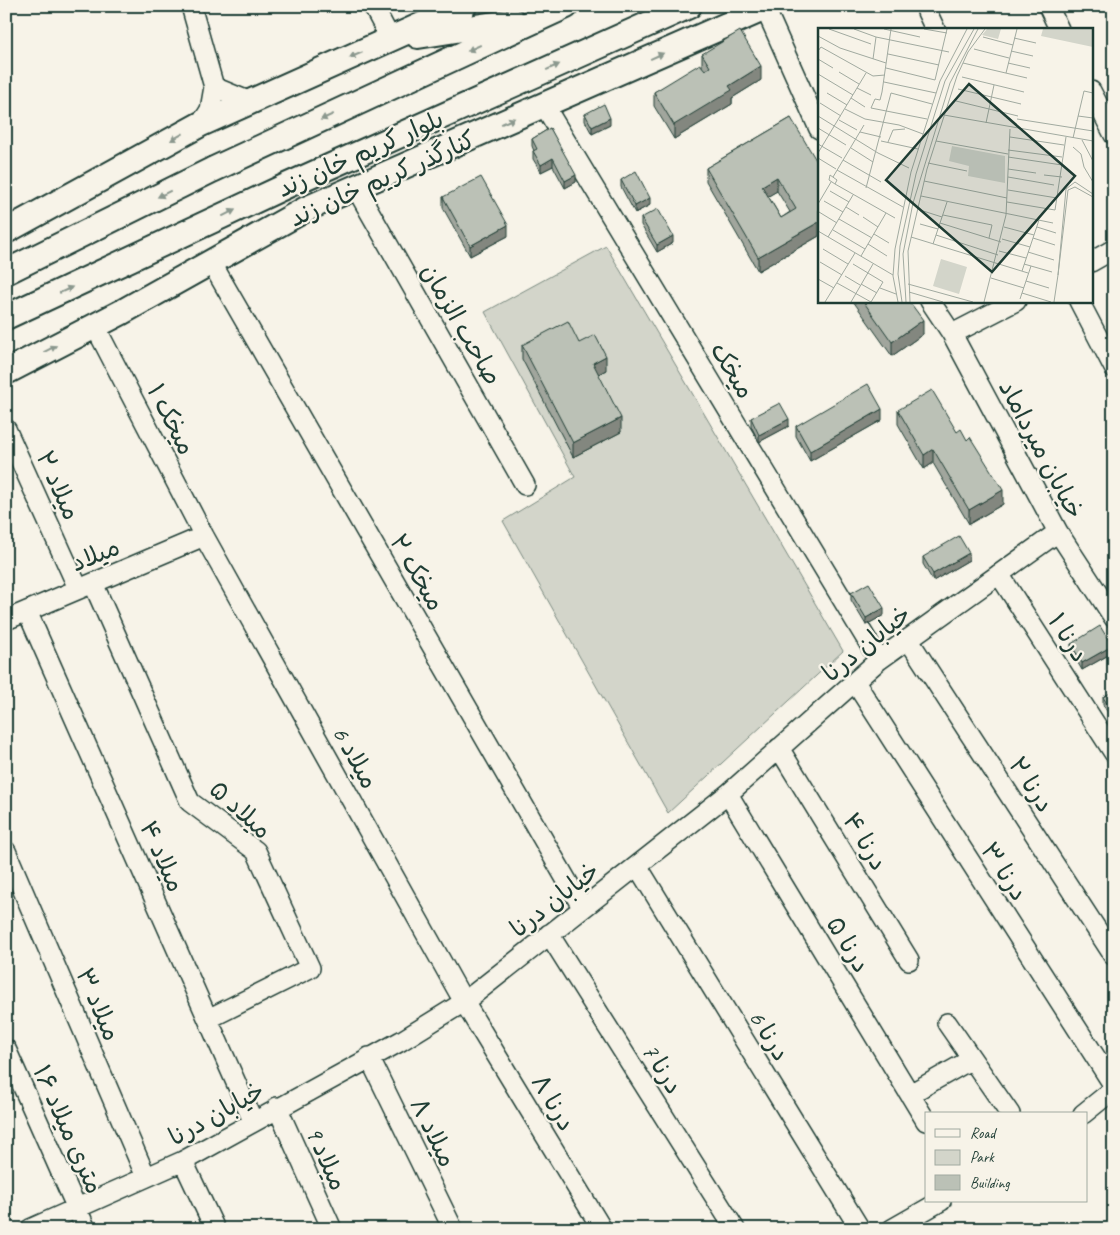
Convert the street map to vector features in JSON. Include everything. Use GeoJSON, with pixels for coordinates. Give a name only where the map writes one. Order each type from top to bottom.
{"type":"FeatureCollection","features":[{"type":"Feature","properties":{"kind":"main road"},"geometry":{"type":"LineString","coordinates":[[10,231],[201,124],[248,101],[464,6]]}},
{"type":"Feature","properties":{"kind":"main road","name":"بلوار کریم خان زند"},"geometry":{"type":"LineString","coordinates":[[6,272],[212,170],[566,6]]}},
{"type":"Feature","properties":{"kind":"main road","name":"بلوار کریم خان زند"},"geometry":{"type":"LineString","coordinates":[[6,317],[286,186],[689,6]]}},
{"type":"Feature","properties":{"kind":"main road","name":"کنارگذر کریم خان زند"},"geometry":{"type":"LineString","coordinates":[[6,372],[95,326],[306,209],[767,7]]}},
{"type":"Feature","properties":{"kind":"main road"},"geometry":{"type":"LineString","coordinates":[[390,40],[542,17]]}},
{"type":"Feature","properties":{"kind":"main road"},"geometry":{"type":"LineString","coordinates":[[157,248],[280,224]]}},
{"type":"Feature","properties":{"kind":"street"},"geometry":{"type":"LineString","coordinates":[[373,6],[390,40]]}},
{"type":"Feature","properties":{"kind":"street"},"geometry":{"type":"LineString","coordinates":[[1048,6],[1059,28]]}},
{"type":"Feature","properties":{"kind":"street"},"geometry":{"type":"LineString","coordinates":[[767,7],[818,127]]}},
{"type":"Feature","properties":{"kind":"street"},"geometry":{"type":"LineString","coordinates":[[197,9],[214,87],[210,110],[201,124]]}},
{"type":"Feature","properties":{"kind":"street"},"geometry":{"type":"LineString","coordinates":[[927,12],[935,28]]}},
{"type":"Feature","properties":{"kind":"street"},"geometry":{"type":"LineString","coordinates":[[214,87],[248,101]]}},
{"type":"Feature","properties":{"kind":"street"},"geometry":{"type":"LineString","coordinates":[[1092,93],[1114,135]]}},
{"type":"Feature","properties":{"kind":"street","name":"میخک"},"geometry":{"type":"LineString","coordinates":[[544,105],[879,660]]}},
{"type":"Feature","properties":{"kind":"street","name":"صاحب الزمان"},"geometry":{"type":"LineString","coordinates":[[356,188],[525,485]]}},
{"type":"Feature","properties":{"kind":"street"},"geometry":{"type":"LineString","coordinates":[[1092,261],[1114,250]]}},
{"type":"Feature","properties":{"kind":"street","name":"میخک ۲"},"geometry":{"type":"LineString","coordinates":[[211,262],[582,908]]}},
{"type":"Feature","properties":{"kind":"street","name":"خیابان میرداماد"},"geometry":{"type":"LineString","coordinates":[[931,302],[952,334],[1058,532],[1114,618]]}},
{"type":"Feature","properties":{"kind":"street"},"geometry":{"type":"LineString","coordinates":[[952,334],[1014,302]]}},
{"type":"Feature","properties":{"kind":"street"},"geometry":{"type":"LineString","coordinates":[[1079,302],[1114,368]]}},
{"type":"Feature","properties":{"kind":"street","name":"میخک ۱"},"geometry":{"type":"LineString","coordinates":[[95,326],[204,536]]}},
{"type":"Feature","properties":{"kind":"street","name":"میلاد ۲"},"geometry":{"type":"LineString","coordinates":[[6,429],[85,586]]}},
{"type":"Feature","properties":{"kind":"street","name":"خیابان درنا"},"geometry":{"type":"LineString","coordinates":[[30,1229],[183,1161],[464,1002],[582,908],[638,867],[728,794],[879,660],[1058,532]]}},
{"type":"Feature","properties":{"kind":"street","name":"میلاد"},"geometry":{"type":"LineString","coordinates":[[6,620],[204,536]]}},
{"type":"Feature","properties":{"kind":"street","name":"میلاد 6"},"geometry":{"type":"LineString","coordinates":[[204,536],[464,1002]]}},
{"type":"Feature","properties":{"kind":"street","name":"درنا ۱"},"geometry":{"type":"LineString","coordinates":[[999,574],[1114,753]]}},
{"type":"Feature","properties":{"kind":"street","name":"میلاد ۵"},"geometry":{"type":"LineString","coordinates":[[85,586],[190,802],[256,851],[310,968],[208,1019]]}},
{"type":"Feature","properties":{"kind":"street","name":"میلاد ۴"},"geometry":{"type":"LineString","coordinates":[[27,611],[253,1121]]}},
{"type":"Feature","properties":{"kind":"street","name":"درنا ۲"},"geometry":{"type":"LineString","coordinates":[[908,638],[1114,956]]}},
{"type":"Feature","properties":{"kind":"street","name":"درنا ۳"},"geometry":{"type":"LineString","coordinates":[[855,682],[1114,1087]]}},
{"type":"Feature","properties":{"kind":"street","name":"درنا ۴"},"geometry":{"type":"LineString","coordinates":[[779,748],[909,960]]}},
{"type":"Feature","properties":{"kind":"street","name":"درنا ۵"},"geometry":{"type":"LineString","coordinates":[[728,794],[925,1119]]}},
{"type":"Feature","properties":{"kind":"street","name":"میلاد ۳"},"geometry":{"type":"LineString","coordinates":[[6,851],[146,1177]]}},
{"type":"Feature","properties":{"kind":"street","name":"درنا 6"},"geometry":{"type":"LineString","coordinates":[[638,867],[860,1229]]}},
{"type":"Feature","properties":{"kind":"street","name":"درنا 7"},"geometry":{"type":"LineString","coordinates":[[549,934],[735,1229]]}},
{"type":"Feature","properties":{"kind":"street","name":"درنا ۸"},"geometry":{"type":"LineString","coordinates":[[464,1002],[602,1229]]}},
{"type":"Feature","properties":{"kind":"street"},"geometry":{"type":"LineString","coordinates":[[947,1023],[1009,1112]]}},
{"type":"Feature","properties":{"kind":"street","name":"۱۶ متری میلاد"},"geometry":{"type":"LineString","coordinates":[[6,1049],[86,1229]]}},
{"type":"Feature","properties":{"kind":"street","name":"میلاد ۸"},"geometry":{"type":"LineString","coordinates":[[369,1057],[453,1229]]}},
{"type":"Feature","properties":{"kind":"street"},"geometry":{"type":"LineString","coordinates":[[910,1094],[972,1059]]}},
{"type":"Feature","properties":{"kind":"street"},"geometry":{"type":"LineString","coordinates":[[1085,1112],[1114,1087]]}},
{"type":"Feature","properties":{"kind":"street","name":"میلاد 9"},"geometry":{"type":"LineString","coordinates":[[277,1107],[332,1229]]}},
{"type":"Feature","properties":{"kind":"street"},"geometry":{"type":"LineString","coordinates":[[183,1161],[215,1229]]}},
{"type":"Feature","properties":{"kind":"street"},"geometry":{"type":"LineString","coordinates":[[892,1229],[939,1202]]}},
{"type":"Feature","properties":{"kind":"green space"},"geometry":{"type":"Polygon","coordinates":[[[606,246],[843,651],[668,813],[503,521],[575,477],[485,312],[606,246]]]}},
{"type":"Feature","properties":{"kind":"building"},"geometry":{"type":"Polygon","coordinates":[[[740,31],[761,66],[729,86],[732,90],[674,125],[654,92],[700,64],[705,70],[710,67],[702,54],[740,31]]]}},
{"type":"Feature","properties":{"kind":"building"},"geometry":{"type":"Polygon","coordinates":[[[604,104],[610,118],[592,127],[585,114],[604,104]]]}},
{"type":"Feature","properties":{"kind":"building"},"geometry":{"type":"Polygon","coordinates":[[[791,118],[818,163],[818,223],[758,257],[706,168],[791,118]],[[777,177],[762,186],[781,218],[796,209],[777,177]]]}},
{"type":"Feature","properties":{"kind":"building"},"geometry":{"type":"Polygon","coordinates":[[[550,128],[576,175],[565,181],[553,158],[541,165],[533,151],[537,149],[532,139],[550,128]]]}},
{"type":"Feature","properties":{"kind":"building"},"geometry":{"type":"Polygon","coordinates":[[[636,171],[650,198],[635,206],[621,180],[636,171]]]}},
{"type":"Feature","properties":{"kind":"building"},"geometry":{"type":"Polygon","coordinates":[[[481,177],[508,225],[470,246],[443,197],[481,177]]]}},
{"type":"Feature","properties":{"kind":"building"},"geometry":{"type":"Polygon","coordinates":[[[658,209],[673,236],[657,245],[641,218],[658,209]]]}},
{"type":"Feature","properties":{"kind":"building"},"geometry":{"type":"Polygon","coordinates":[[[864,302],[910,302],[923,320],[892,342],[864,302]]]}},
{"type":"Feature","properties":{"kind":"building"},"geometry":{"type":"Polygon","coordinates":[[[568,321],[579,343],[595,335],[606,356],[593,363],[621,418],[573,443],[522,345],[568,321]]]}},
{"type":"Feature","properties":{"kind":"building"},"geometry":{"type":"Polygon","coordinates":[[[868,384],[882,409],[810,451],[796,426],[868,384]]]}},
{"type":"Feature","properties":{"kind":"building"},"geometry":{"type":"Polygon","coordinates":[[[932,390],[957,432],[961,429],[967,440],[970,437],[1003,490],[969,510],[933,449],[924,455],[898,410],[932,390]]]}},
{"type":"Feature","properties":{"kind":"building"},"geometry":{"type":"Polygon","coordinates":[[[780,403],[789,419],[759,435],[751,418],[780,403]]]}},
{"type":"Feature","properties":{"kind":"building"},"geometry":{"type":"Polygon","coordinates":[[[959,536],[969,553],[933,574],[923,557],[959,536]]]}},
{"type":"Feature","properties":{"kind":"building"},"geometry":{"type":"Polygon","coordinates":[[[869,583],[884,608],[866,618],[851,593],[869,583]]]}},
{"type":"Feature","properties":{"kind":"building"},"geometry":{"type":"Polygon","coordinates":[[[1100,626],[1112,646],[1082,663],[1071,644],[1100,626]]]}},
{"type":"Feature","properties":{"kind":"building"},"geometry":{"type":"Polygon","coordinates":[[[1114,691],[1114,715],[1103,697],[1114,691]]]}}]}
